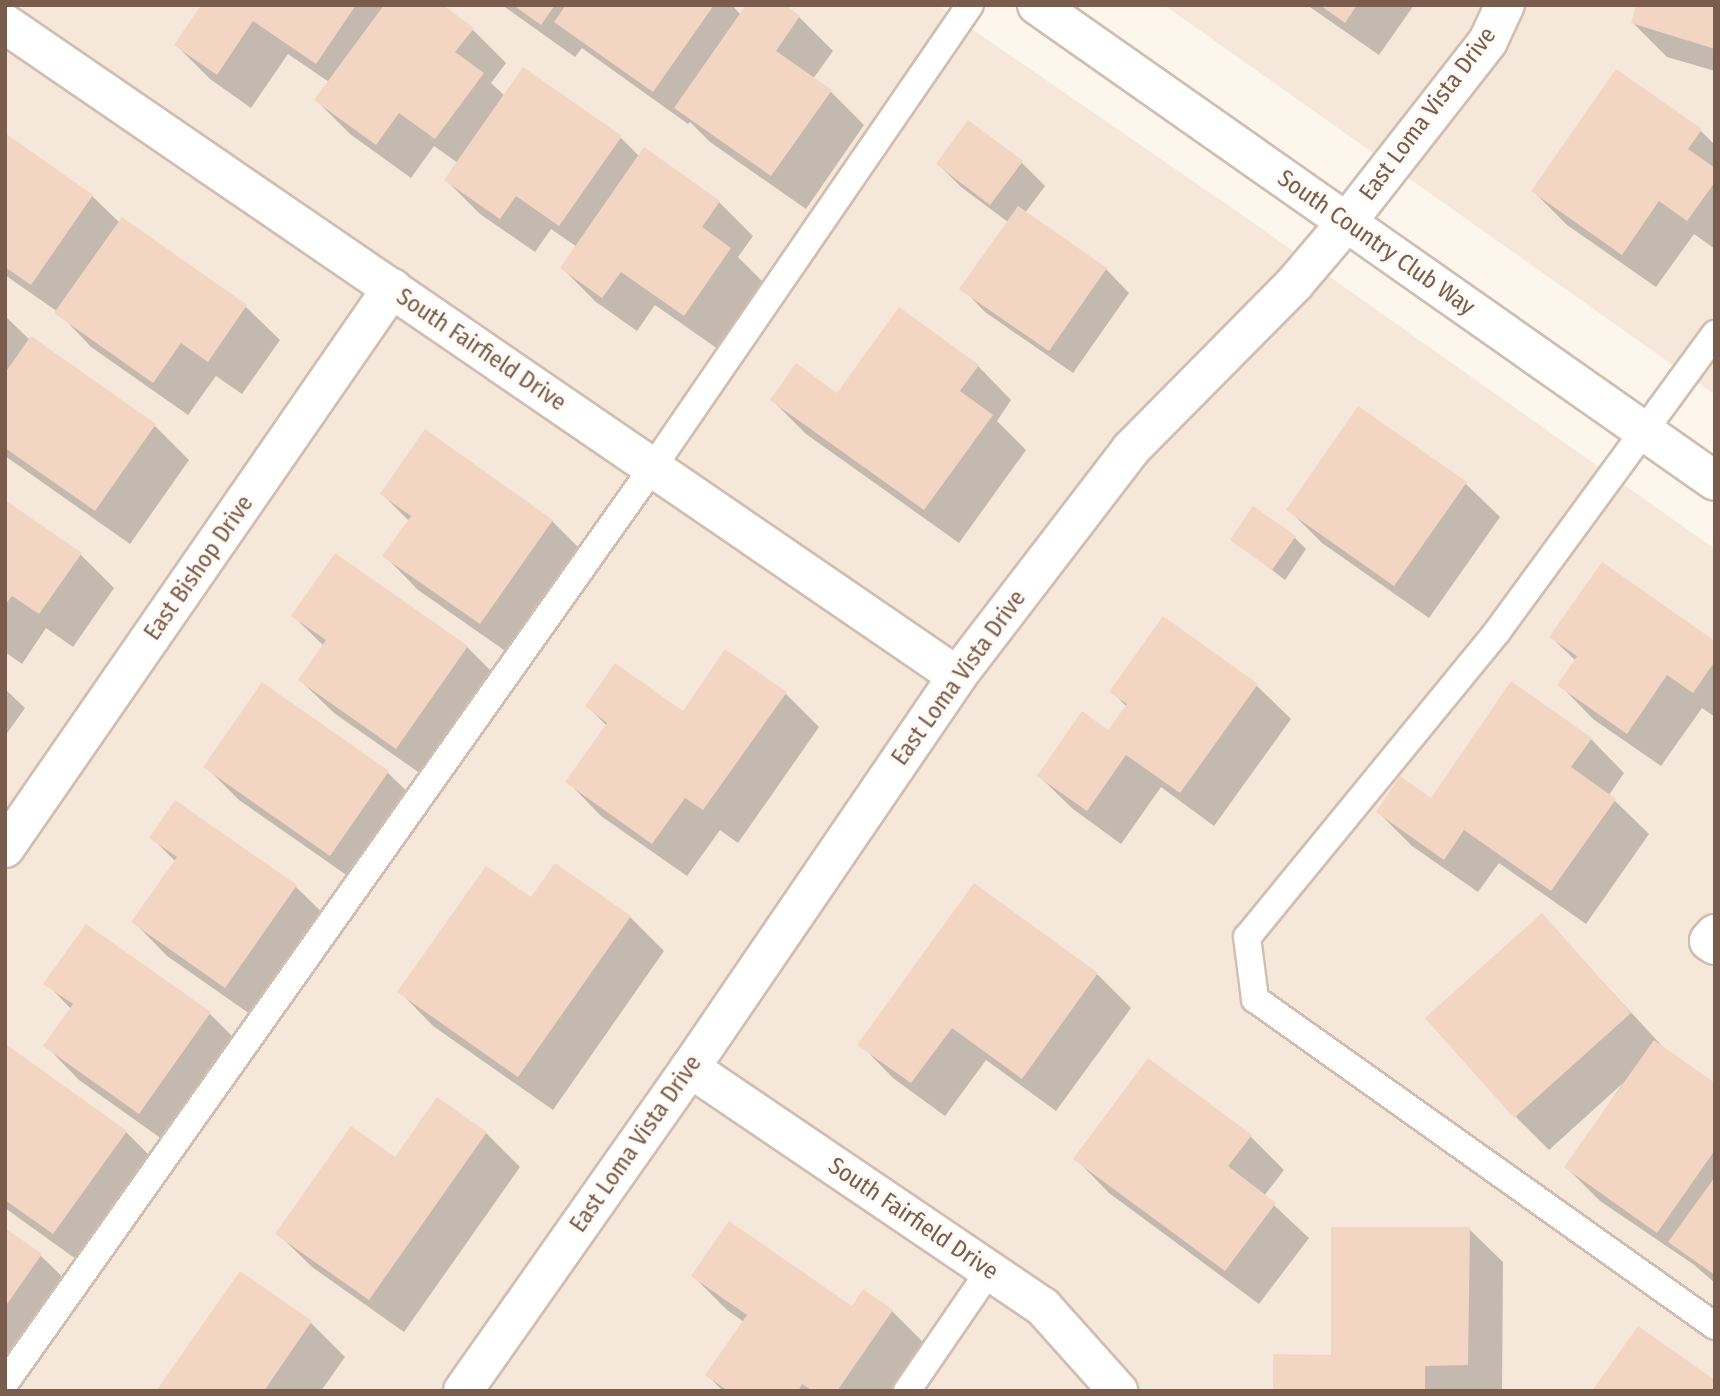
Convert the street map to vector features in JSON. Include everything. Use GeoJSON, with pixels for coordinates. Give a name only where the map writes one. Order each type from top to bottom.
{"type":"FeatureCollection","features":[{"type":"Feature","properties":{"kind":"street","name":"South Country Club Way"},"geometry":{"type":"LineString","coordinates":[[1037,5],[1715,481]]}},
{"type":"Feature","properties":{"kind":"street","name":"East Loma Vista Drive"},"geometry":{"type":"LineString","coordinates":[[463,1391],[690,1068],[957,676],[1131,449],[1295,283],[1346,223],[1488,41],[1504,5]]}},
{"type":"Feature","properties":{"kind":"street","name":"South Fairfield Drive"},"geometry":{"type":"LineString","coordinates":[[5,24],[957,676]]}},
{"type":"Feature","properties":{"kind":"street","name":"East Bishop Drive"},"geometry":{"type":"LineString","coordinates":[[5,849],[391,288]]}},
{"type":"Feature","properties":{"kind":"street","name":"South Fairfield Drive"},"geometry":{"type":"LineString","coordinates":[[690,1068],[1044,1307],[1118,1391]]}},
{"type":"Feature","properties":{"kind":"lane"},"geometry":{"type":"LineString","coordinates":[[5,1383],[653,467],[970,5]]}},
{"type":"Feature","properties":{"kind":"lane"},"geometry":{"type":"LineString","coordinates":[[1715,334],[1497,632],[1247,937],[1255,999],[1715,1326]]}},
{"type":"Feature","properties":{"kind":"lane"},"geometry":{"type":"LineString","coordinates":[[907,1391],[990,1270]]}},
{"type":"Feature","properties":{"kind":"shaded area"},"geometry":{"type":"Polygon","coordinates":[[[5,5],[937,5],[1248,219],[1715,549],[1715,1391],[5,1391],[5,5]]]}},
{"type":"Feature","properties":{"kind":"shaded area"},"geometry":{"type":"Polygon","coordinates":[[[1164,5],[1715,5],[1715,395],[1164,5]]]}},
{"type":"Feature","properties":{"kind":"building"},"geometry":{"type":"Polygon","coordinates":[[[201,5],[356,5],[316,64],[253,21],[217,75],[174,45],[201,5]]]}},
{"type":"Feature","properties":{"kind":"building"},"geometry":{"type":"Polygon","coordinates":[[[384,5],[443,5],[474,28],[455,52],[484,73],[435,139],[399,113],[376,145],[314,100],[384,5]]]}},
{"type":"Feature","properties":{"kind":"building"},"geometry":{"type":"Polygon","coordinates":[[[513,5],[555,5],[541,25],[513,5]]]}},
{"type":"Feature","properties":{"kind":"building"},"geometry":{"type":"Polygon","coordinates":[[[566,5],[714,5],[653,92],[554,22],[566,5]]]}},
{"type":"Feature","properties":{"kind":"building"},"geometry":{"type":"Polygon","coordinates":[[[746,5],[786,5],[800,16],[776,51],[832,90],[771,176],[674,108],[746,5]]]}},
{"type":"Feature","properties":{"kind":"building"},"geometry":{"type":"Polygon","coordinates":[[[1320,5],[1357,5],[1345,23],[1320,5]]]}},
{"type":"Feature","properties":{"kind":"building"},"geometry":{"type":"Polygon","coordinates":[[[1636,5],[1715,5],[1715,49],[1631,23],[1636,5]]]}},
{"type":"Feature","properties":{"kind":"building"},"geometry":{"type":"Polygon","coordinates":[[[523,67],[622,136],[559,226],[516,196],[500,219],[444,180],[523,67]]]}},
{"type":"Feature","properties":{"kind":"building"},"geometry":{"type":"Polygon","coordinates":[[[1616,69],[1702,129],[1688,149],[1715,168],[1715,182],[1687,221],[1659,201],[1622,255],[1531,191],[1616,69]]]}},
{"type":"Feature","properties":{"kind":"building"},"geometry":{"type":"Polygon","coordinates":[[[968,120],[1023,161],[990,205],[936,164],[968,120]]]}},
{"type":"Feature","properties":{"kind":"building"},"geometry":{"type":"Polygon","coordinates":[[[5,133],[93,195],[31,285],[5,267],[5,133]]]}},
{"type":"Feature","properties":{"kind":"building"},"geometry":{"type":"Polygon","coordinates":[[[644,147],[720,201],[702,227],[731,248],[684,316],[621,272],[602,298],[560,268],[644,147]]]}},
{"type":"Feature","properties":{"kind":"building"},"geometry":{"type":"Polygon","coordinates":[[[1018,206],[1107,268],[1049,351],[959,289],[1018,206]]]}},
{"type":"Feature","properties":{"kind":"building"},"geometry":{"type":"Polygon","coordinates":[[[122,217],[247,305],[208,362],[181,343],[153,383],[54,313],[122,217]]]}},
{"type":"Feature","properties":{"kind":"building"},"geometry":{"type":"Polygon","coordinates":[[[899,307],[979,365],[960,391],[993,415],[924,510],[770,400],[796,363],[837,393],[899,307]]]}},
{"type":"Feature","properties":{"kind":"building"},"geometry":{"type":"Polygon","coordinates":[[[31,336],[156,424],[95,511],[5,448],[5,373],[31,336]]]}},
{"type":"Feature","properties":{"kind":"building"},"geometry":{"type":"Polygon","coordinates":[[[1358,406],[1467,482],[1394,586],[1286,510],[1358,406]]]}},
{"type":"Feature","properties":{"kind":"building"},"geometry":{"type":"Polygon","coordinates":[[[425,429],[553,520],[480,624],[382,556],[411,516],[380,494],[425,429]]]}},
{"type":"Feature","properties":{"kind":"building"},"geometry":{"type":"Polygon","coordinates":[[[5,500],[82,553],[39,614],[12,596],[5,605],[5,500]]]}},
{"type":"Feature","properties":{"kind":"building"},"geometry":{"type":"Polygon","coordinates":[[[1253,506],[1296,536],[1272,570],[1230,540],[1253,506]]]}},
{"type":"Feature","properties":{"kind":"building"},"geometry":{"type":"Polygon","coordinates":[[[335,553],[468,646],[396,749],[298,680],[326,640],[291,616],[335,553]]]}},
{"type":"Feature","properties":{"kind":"building"},"geometry":{"type":"Polygon","coordinates":[[[1602,562],[1715,641],[1715,661],[1693,693],[1667,675],[1627,734],[1557,685],[1577,656],[1549,637],[1602,562]]]}},
{"type":"Feature","properties":{"kind":"building"},"geometry":{"type":"Polygon","coordinates":[[[1163,616],[1258,684],[1180,793],[1126,755],[1087,811],[1037,776],[1082,711],[1108,730],[1127,704],[1109,692],[1163,616]]]}},
{"type":"Feature","properties":{"kind":"building"},"geometry":{"type":"Polygon","coordinates":[[[725,649],[787,692],[703,810],[685,798],[652,844],[565,782],[607,723],[585,706],[615,663],[683,711],[725,649]]]}},
{"type":"Feature","properties":{"kind":"building"},"geometry":{"type":"Polygon","coordinates":[[[1511,681],[1592,738],[1571,767],[1616,799],[1551,891],[1464,830],[1444,860],[1376,812],[1400,776],[1431,798],[1511,681]]]}},
{"type":"Feature","properties":{"kind":"building"},"geometry":{"type":"Polygon","coordinates":[[[262,682],[389,771],[330,856],[203,767],[262,682]]]}},
{"type":"Feature","properties":{"kind":"building"},"geometry":{"type":"Polygon","coordinates":[[[175,800],[297,885],[225,988],[131,922],[177,857],[149,838],[175,800]]]}},
{"type":"Feature","properties":{"kind":"building"},"geometry":{"type":"Polygon","coordinates":[[[555,863],[631,916],[518,1077],[397,992],[486,866],[531,897],[555,863]]]}},
{"type":"Feature","properties":{"kind":"building"},"geometry":{"type":"Polygon","coordinates":[[[974,883],[1098,973],[1022,1079],[952,1028],[911,1083],[857,1045],[974,883]]]}},
{"type":"Feature","properties":{"kind":"building"},"geometry":{"type":"Polygon","coordinates":[[[1542,913],[1631,1013],[1514,1118],[1425,1018],[1542,913]]]}},
{"type":"Feature","properties":{"kind":"building"},"geometry":{"type":"Polygon","coordinates":[[[86,924],[211,1012],[139,1114],[43,1046],[73,1004],[43,984],[86,924]]]}},
{"type":"Feature","properties":{"kind":"building"},"geometry":{"type":"Polygon","coordinates":[[[1654,1040],[1715,1083],[1715,1150],[1657,1233],[1564,1167],[1654,1040]]]}},
{"type":"Feature","properties":{"kind":"building"},"geometry":{"type":"Polygon","coordinates":[[[7,1045],[127,1131],[53,1234],[5,1200],[7,1045]]]}},
{"type":"Feature","properties":{"kind":"building"},"geometry":{"type":"Polygon","coordinates":[[[1148,1058],[1252,1135],[1228,1166],[1276,1203],[1225,1271],[1073,1159],[1148,1058]]]}},
{"type":"Feature","properties":{"kind":"building"},"geometry":{"type":"Polygon","coordinates":[[[437,1097],[487,1132],[369,1300],[275,1234],[351,1126],[395,1157],[437,1097]]]}},
{"type":"Feature","properties":{"kind":"building"},"geometry":{"type":"Polygon","coordinates":[[[1715,1177],[1715,1275],[1668,1242],[1715,1177]]]}},
{"type":"Feature","properties":{"kind":"building"},"geometry":{"type":"Polygon","coordinates":[[[729,1221],[852,1306],[863,1289],[893,1310],[837,1391],[813,1391],[802,1384],[798,1391],[728,1391],[705,1375],[747,1315],[691,1276],[729,1221]]]}},
{"type":"Feature","properties":{"kind":"building"},"geometry":{"type":"Polygon","coordinates":[[[1331,1227],[1470,1227],[1468,1365],[1425,1366],[1425,1391],[1273,1391],[1273,1354],[1331,1355],[1331,1227]]]}},
{"type":"Feature","properties":{"kind":"building"},"geometry":{"type":"Polygon","coordinates":[[[5,1228],[42,1254],[5,1307],[5,1228]]]}},
{"type":"Feature","properties":{"kind":"building"},"geometry":{"type":"Polygon","coordinates":[[[240,1271],[312,1321],[264,1391],[156,1391],[240,1271]]]}},
{"type":"Feature","properties":{"kind":"building"},"geometry":{"type":"Polygon","coordinates":[[[1638,1326],[1715,1380],[1715,1391],[1592,1391],[1638,1326]]]}}]}
